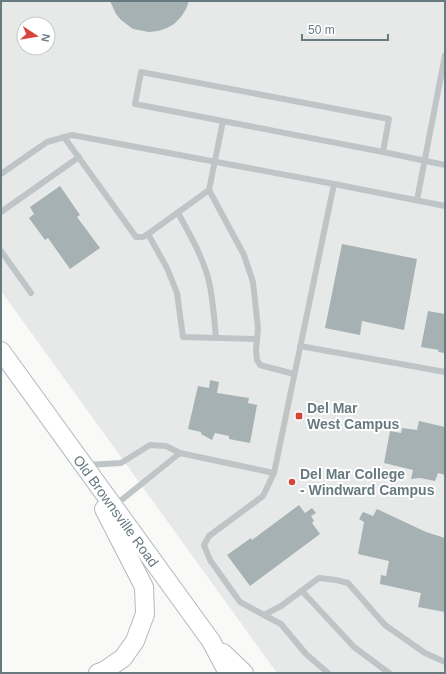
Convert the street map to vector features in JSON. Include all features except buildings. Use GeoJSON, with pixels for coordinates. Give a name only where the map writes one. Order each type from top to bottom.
{"type":"FeatureCollection","features":[{"type":"Feature","properties":{"kind":"main road","name":"Old Brownsville Road"},"geometry":{"type":"LineString","coordinates":[[1,351],[211,641],[228,673]]}},
{"type":"Feature","properties":{"kind":"main road"},"geometry":{"type":"LineString","coordinates":[[83,465],[144,587],[145,614],[135,642],[123,658],[104,671],[98,673]]}},
{"type":"Feature","properties":{"kind":"main road"},"geometry":{"type":"LineString","coordinates":[[211,641],[244,673]]}},
{"type":"Feature","properties":{"kind":"lane"},"geometry":{"type":"LineString","coordinates":[[417,200],[445,55]]}},
{"type":"Feature","properties":{"kind":"lane"},"geometry":{"type":"LineString","coordinates":[[383,152],[389,119],[141,72],[135,104],[445,165]]}},
{"type":"Feature","properties":{"kind":"lane"},"geometry":{"type":"LineString","coordinates":[[223,121],[209,190],[244,255],[253,282],[258,328],[256,350],[257,360],[260,365],[294,374]]}},
{"type":"Feature","properties":{"kind":"lane"},"geometry":{"type":"LineString","coordinates":[[1,174],[47,142],[72,135],[445,206]]}},
{"type":"Feature","properties":{"kind":"lane"},"geometry":{"type":"LineString","coordinates":[[64,137],[136,237],[143,237],[148,234],[209,190]]}},
{"type":"Feature","properties":{"kind":"lane"},"geometry":{"type":"LineString","coordinates":[[1,212],[79,157]]}},
{"type":"Feature","properties":{"kind":"lane"},"geometry":{"type":"LineString","coordinates":[[328,673],[306,654],[281,624],[240,602],[210,560],[204,544],[209,536],[263,496],[274,473],[334,184]]}},
{"type":"Feature","properties":{"kind":"lane"},"geometry":{"type":"LineString","coordinates":[[178,213],[198,249],[207,275],[212,298],[216,338]]}},
{"type":"Feature","properties":{"kind":"lane"},"geometry":{"type":"LineString","coordinates":[[148,234],[167,268],[177,293],[183,337],[257,339]]}},
{"type":"Feature","properties":{"kind":"lane"},"geometry":{"type":"LineString","coordinates":[[1,251],[32,293]]}},
{"type":"Feature","properties":{"kind":"lane"},"geometry":{"type":"LineString","coordinates":[[300,346],[445,372]]}},
{"type":"Feature","properties":{"kind":"lane"},"geometry":{"type":"LineString","coordinates":[[83,465],[121,463],[150,445],[166,446],[180,454],[274,473]]}},
{"type":"Feature","properties":{"kind":"lane"},"geometry":{"type":"LineString","coordinates":[[113,507],[180,454]]}},
{"type":"Feature","properties":{"kind":"lane"},"geometry":{"type":"LineString","coordinates":[[264,615],[281,606],[319,578],[348,583],[384,625],[425,653],[445,662]]}},
{"type":"Feature","properties":{"kind":"lane"},"geometry":{"type":"LineString","coordinates":[[302,591],[354,647],[389,673]]}},
{"type":"Feature","properties":{"kind":"shaded area","name":"Del Mar College - Windward Campus"},"geometry":{"type":"Polygon","coordinates":[[[1,1],[445,1],[445,673],[277,673],[1,291],[1,1]]]}},
{"type":"Feature","properties":{"kind":"place","name":"Del Mar West Campus"},"geometry":{"type":"Point","coordinates":[299,416]}},
{"type":"Feature","properties":{"kind":"place","name":"Del Mar College - Windward Campus"},"geometry":{"type":"Point","coordinates":[292,482]}}]}
